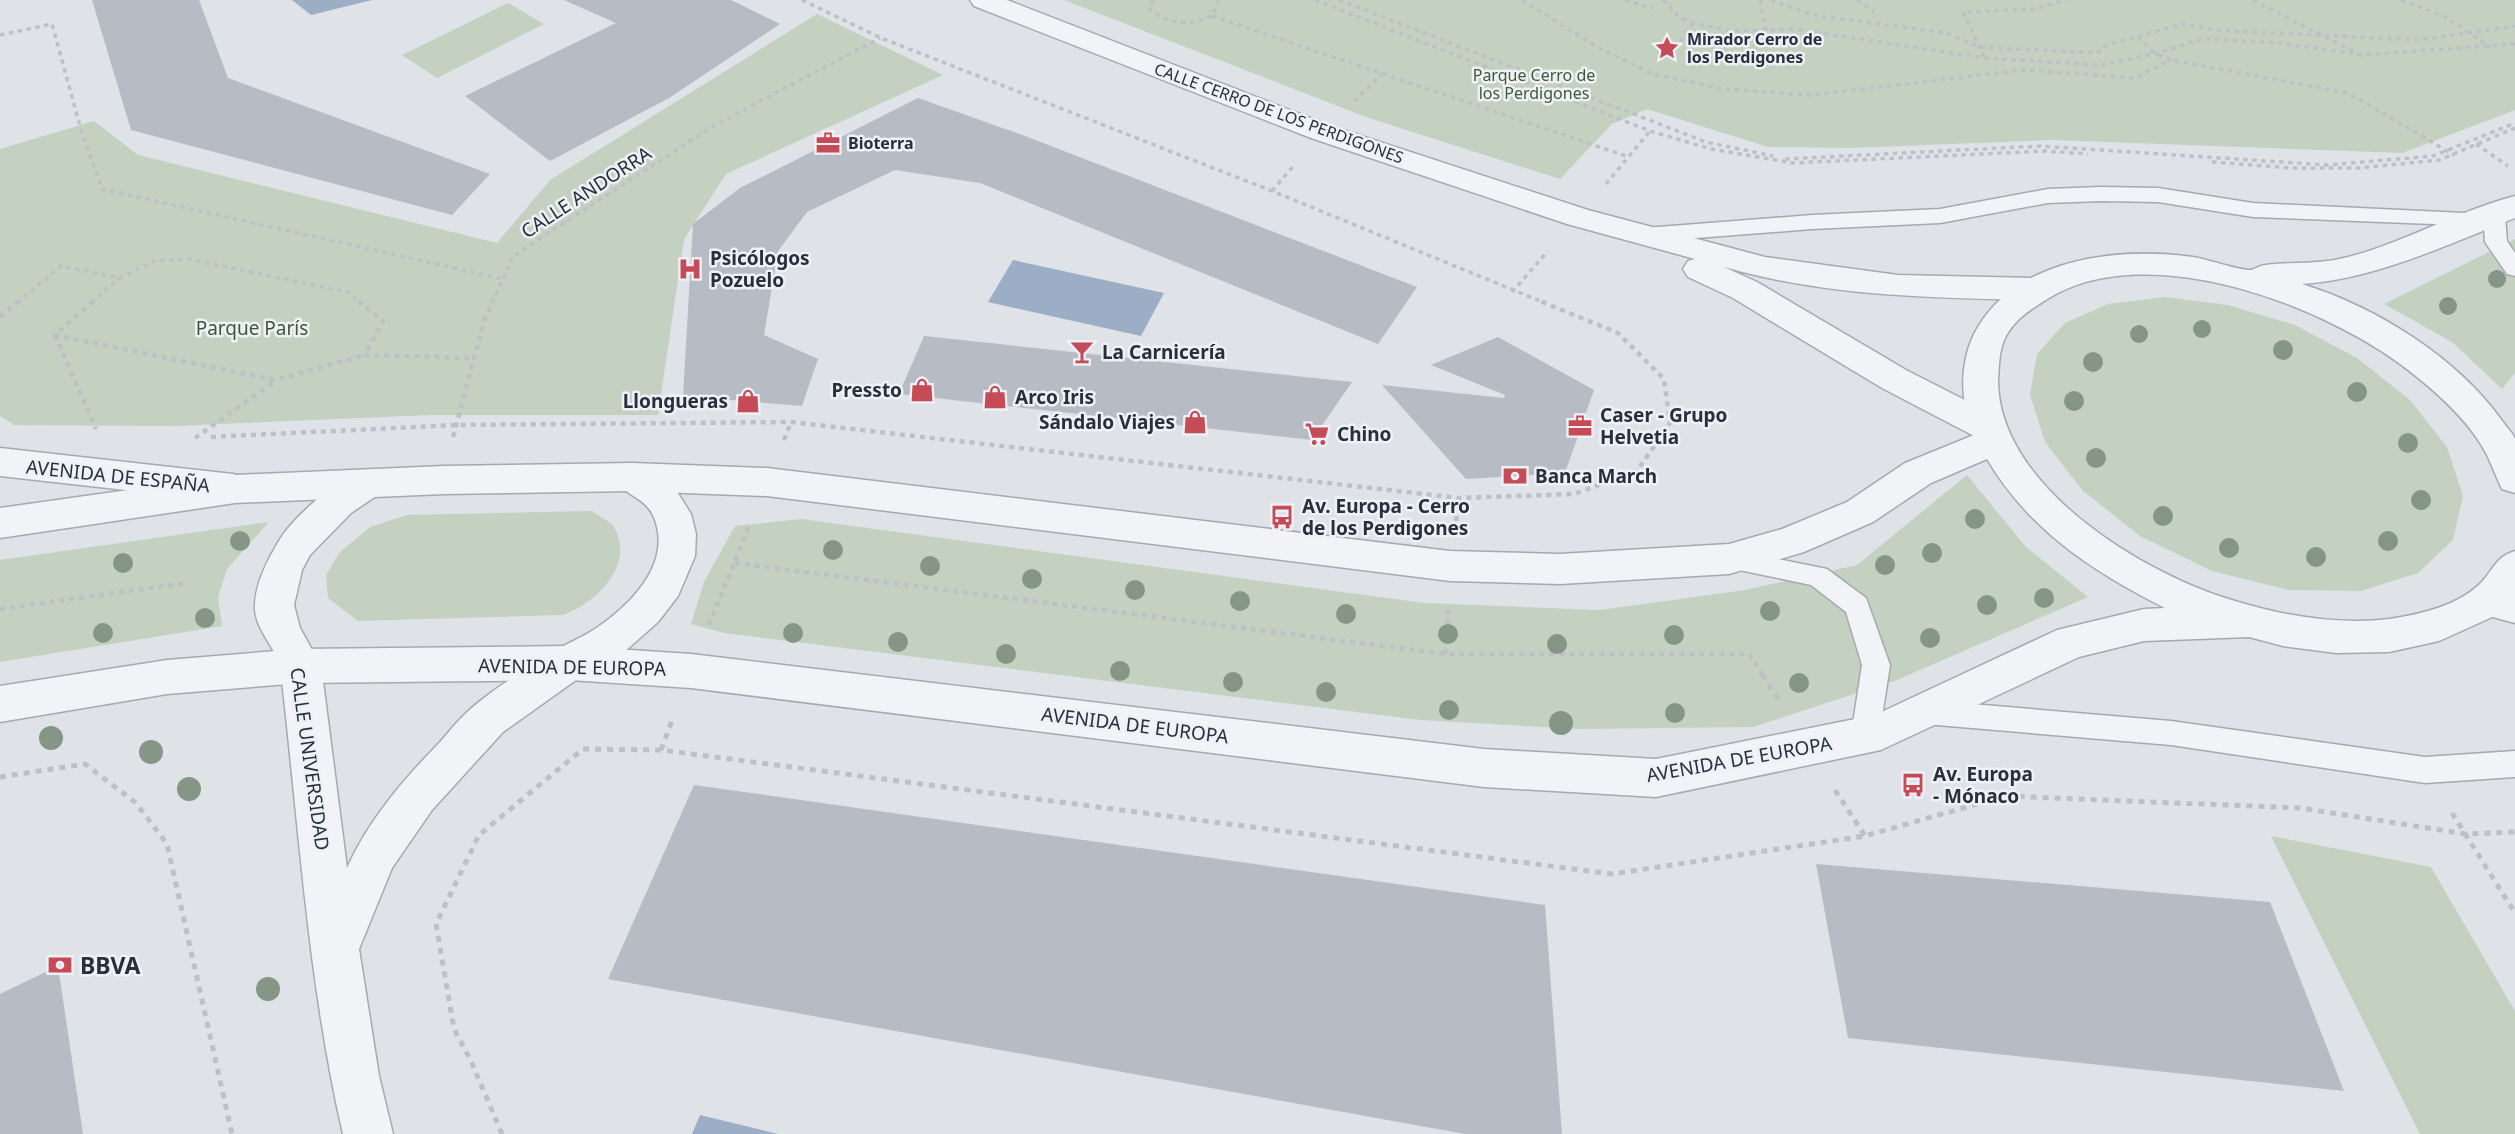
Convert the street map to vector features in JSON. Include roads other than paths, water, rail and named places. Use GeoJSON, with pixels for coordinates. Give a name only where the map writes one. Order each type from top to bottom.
{"type":"FeatureCollection","features":[{"type":"Feature","properties":{"kind":"street","name":"CALLE CERRO DE LOS PERDIGONES"},"geometry":{"type":"LineString","coordinates":[[984,0],[1321,132],[1578,217],[1645,236],[1765,268],[1898,286],[2035,289]]}},
{"type":"Feature","properties":{"kind":"street"},"geometry":{"type":"LineString","coordinates":[[2243,277],[2335,271],[2413,247],[2497,214]]}},
{"type":"Feature","properties":{"kind":"street","name":"CALLE CERRO DE LOS PERDIGONES"},"geometry":{"type":"LineString","coordinates":[[1578,217],[1745,290],[1992,434]]}},
{"type":"Feature","properties":{"kind":"street"},"geometry":{"type":"LineString","coordinates":[[2511,457],[2463,399],[2417,358],[2363,324],[2304,296],[2243,277],[2183,267],[2127,265],[2077,273],[2035,289],[2004,314],[1984,346],[1979,384],[1992,434],[2031,494],[2089,546],[2162,590],[2246,622],[2341,638],[2426,631],[2501,604],[2515,566]]}},
{"type":"Feature","properties":{"kind":"street"},"geometry":{"type":"LineString","coordinates":[[0,523],[235,489],[444,480],[632,477],[767,482],[1450,566],[1560,569],[1729,559],[1791,541],[1860,512],[1918,473],[1992,434]]}},
{"type":"Feature","properties":{"kind":"street","name":"AVENIDA DE ESPAÑA"},"geometry":{"type":"LineString","coordinates":[[0,462],[235,489]]}},
{"type":"Feature","properties":{"kind":"street"},"geometry":{"type":"LineString","coordinates":[[336,949],[374,856],[417,796],[488,719],[569,663],[609,641],[644,611],[664,585],[676,556],[677,534],[672,514],[658,492],[632,477]]}},
{"type":"Feature","properties":{"kind":"street","name":"CALLE UNIVERSIDAD"},"geometry":{"type":"LineString","coordinates":[[366,484],[338,503],[297,544],[283,569],[274,605],[281,631],[301,666],[312,774],[354,1076],[368,1134]]}},
{"type":"Feature","properties":{"kind":"street","name":"AVENIDA DE EUROPA"},"geometry":{"type":"LineString","coordinates":[[0,704],[167,677],[301,666],[569,663],[691,671],[1484,768],[1656,778],[1881,732],[2071,642],[2144,625],[2246,622]]}},
{"type":"Feature","properties":{"kind":"lane"},"geometry":{"type":"LineString","coordinates":[[1645,236],[1812,222],[1940,216],[2048,196],[2158,195],[2253,210],[2497,214],[2496,242],[2515,269]]}},
{"type":"Feature","properties":{"kind":"lane"},"geometry":{"type":"LineString","coordinates":[[1729,559],[1818,576],[1857,606],[1876,666],[1865,736]]}},
{"type":"Feature","properties":{"kind":"lane"},"geometry":{"type":"LineString","coordinates":[[1925,712],[2171,733],[2425,770],[2515,764]]}},
{"type":"Feature","properties":{"kind":"water"},"geometry":{"type":"Polygon","coordinates":[[[292,0],[372,0],[311,15],[292,0]]]}},
{"type":"Feature","properties":{"kind":"water"},"geometry":{"type":"Polygon","coordinates":[[[1013,260],[1164,293],[1141,336],[988,302],[1013,260]]]}},
{"type":"Feature","properties":{"kind":"water"},"geometry":{"type":"Polygon","coordinates":[[[700,1115],[778,1134],[692,1134],[700,1115]]]}},
{"type":"Feature","properties":{"kind":"place","name":"Mirador Cerro de los Perdigones"},"geometry":{"type":"Point","coordinates":[1667,48]}},
{"type":"Feature","properties":{"kind":"place","name":"Bioterra"},"geometry":{"type":"Point","coordinates":[828,143]}},
{"type":"Feature","properties":{"kind":"place","name":"Psicólogos Pozuelo"},"geometry":{"type":"Point","coordinates":[690,269]}},
{"type":"Feature","properties":{"kind":"place","name":"La Carnicería"},"geometry":{"type":"Point","coordinates":[1082,352]}},
{"type":"Feature","properties":{"kind":"place","name":"Pressto"},"geometry":{"type":"Point","coordinates":[922,390]}},
{"type":"Feature","properties":{"kind":"place","name":"Arco Iris"},"geometry":{"type":"Point","coordinates":[995,397]}},
{"type":"Feature","properties":{"kind":"place","name":"Llongueras"},"geometry":{"type":"Point","coordinates":[748,401]}},
{"type":"Feature","properties":{"kind":"place","name":"Sándalo Viajes"},"geometry":{"type":"Point","coordinates":[1195,422]}},
{"type":"Feature","properties":{"kind":"place","name":"Caser - Grupo Helvetia"},"geometry":{"type":"Point","coordinates":[1580,426]}},
{"type":"Feature","properties":{"kind":"place","name":"Chino"},"geometry":{"type":"Point","coordinates":[1317,434]}},
{"type":"Feature","properties":{"kind":"place","name":"Banca March"},"geometry":{"type":"Point","coordinates":[1515,476]}},
{"type":"Feature","properties":{"kind":"place","name":"Av. Europa - Cerro de los Perdigones"},"geometry":{"type":"Point","coordinates":[1282,517]}},
{"type":"Feature","properties":{"kind":"place","name":"Av. Europa - Mónaco"},"geometry":{"type":"Point","coordinates":[1913,785]}},
{"type":"Feature","properties":{"kind":"place","name":"BBVA"},"geometry":{"type":"Point","coordinates":[60,965]}},
{"type":"Feature","properties":{"kind":"park label","name":"Parque Cerro de los Perdigones"},"geometry":{"type":"Point","coordinates":[1534,84]}},
{"type":"Feature","properties":{"kind":"park label","name":"Parque París"},"geometry":{"type":"Point","coordinates":[252,328]}}]}
